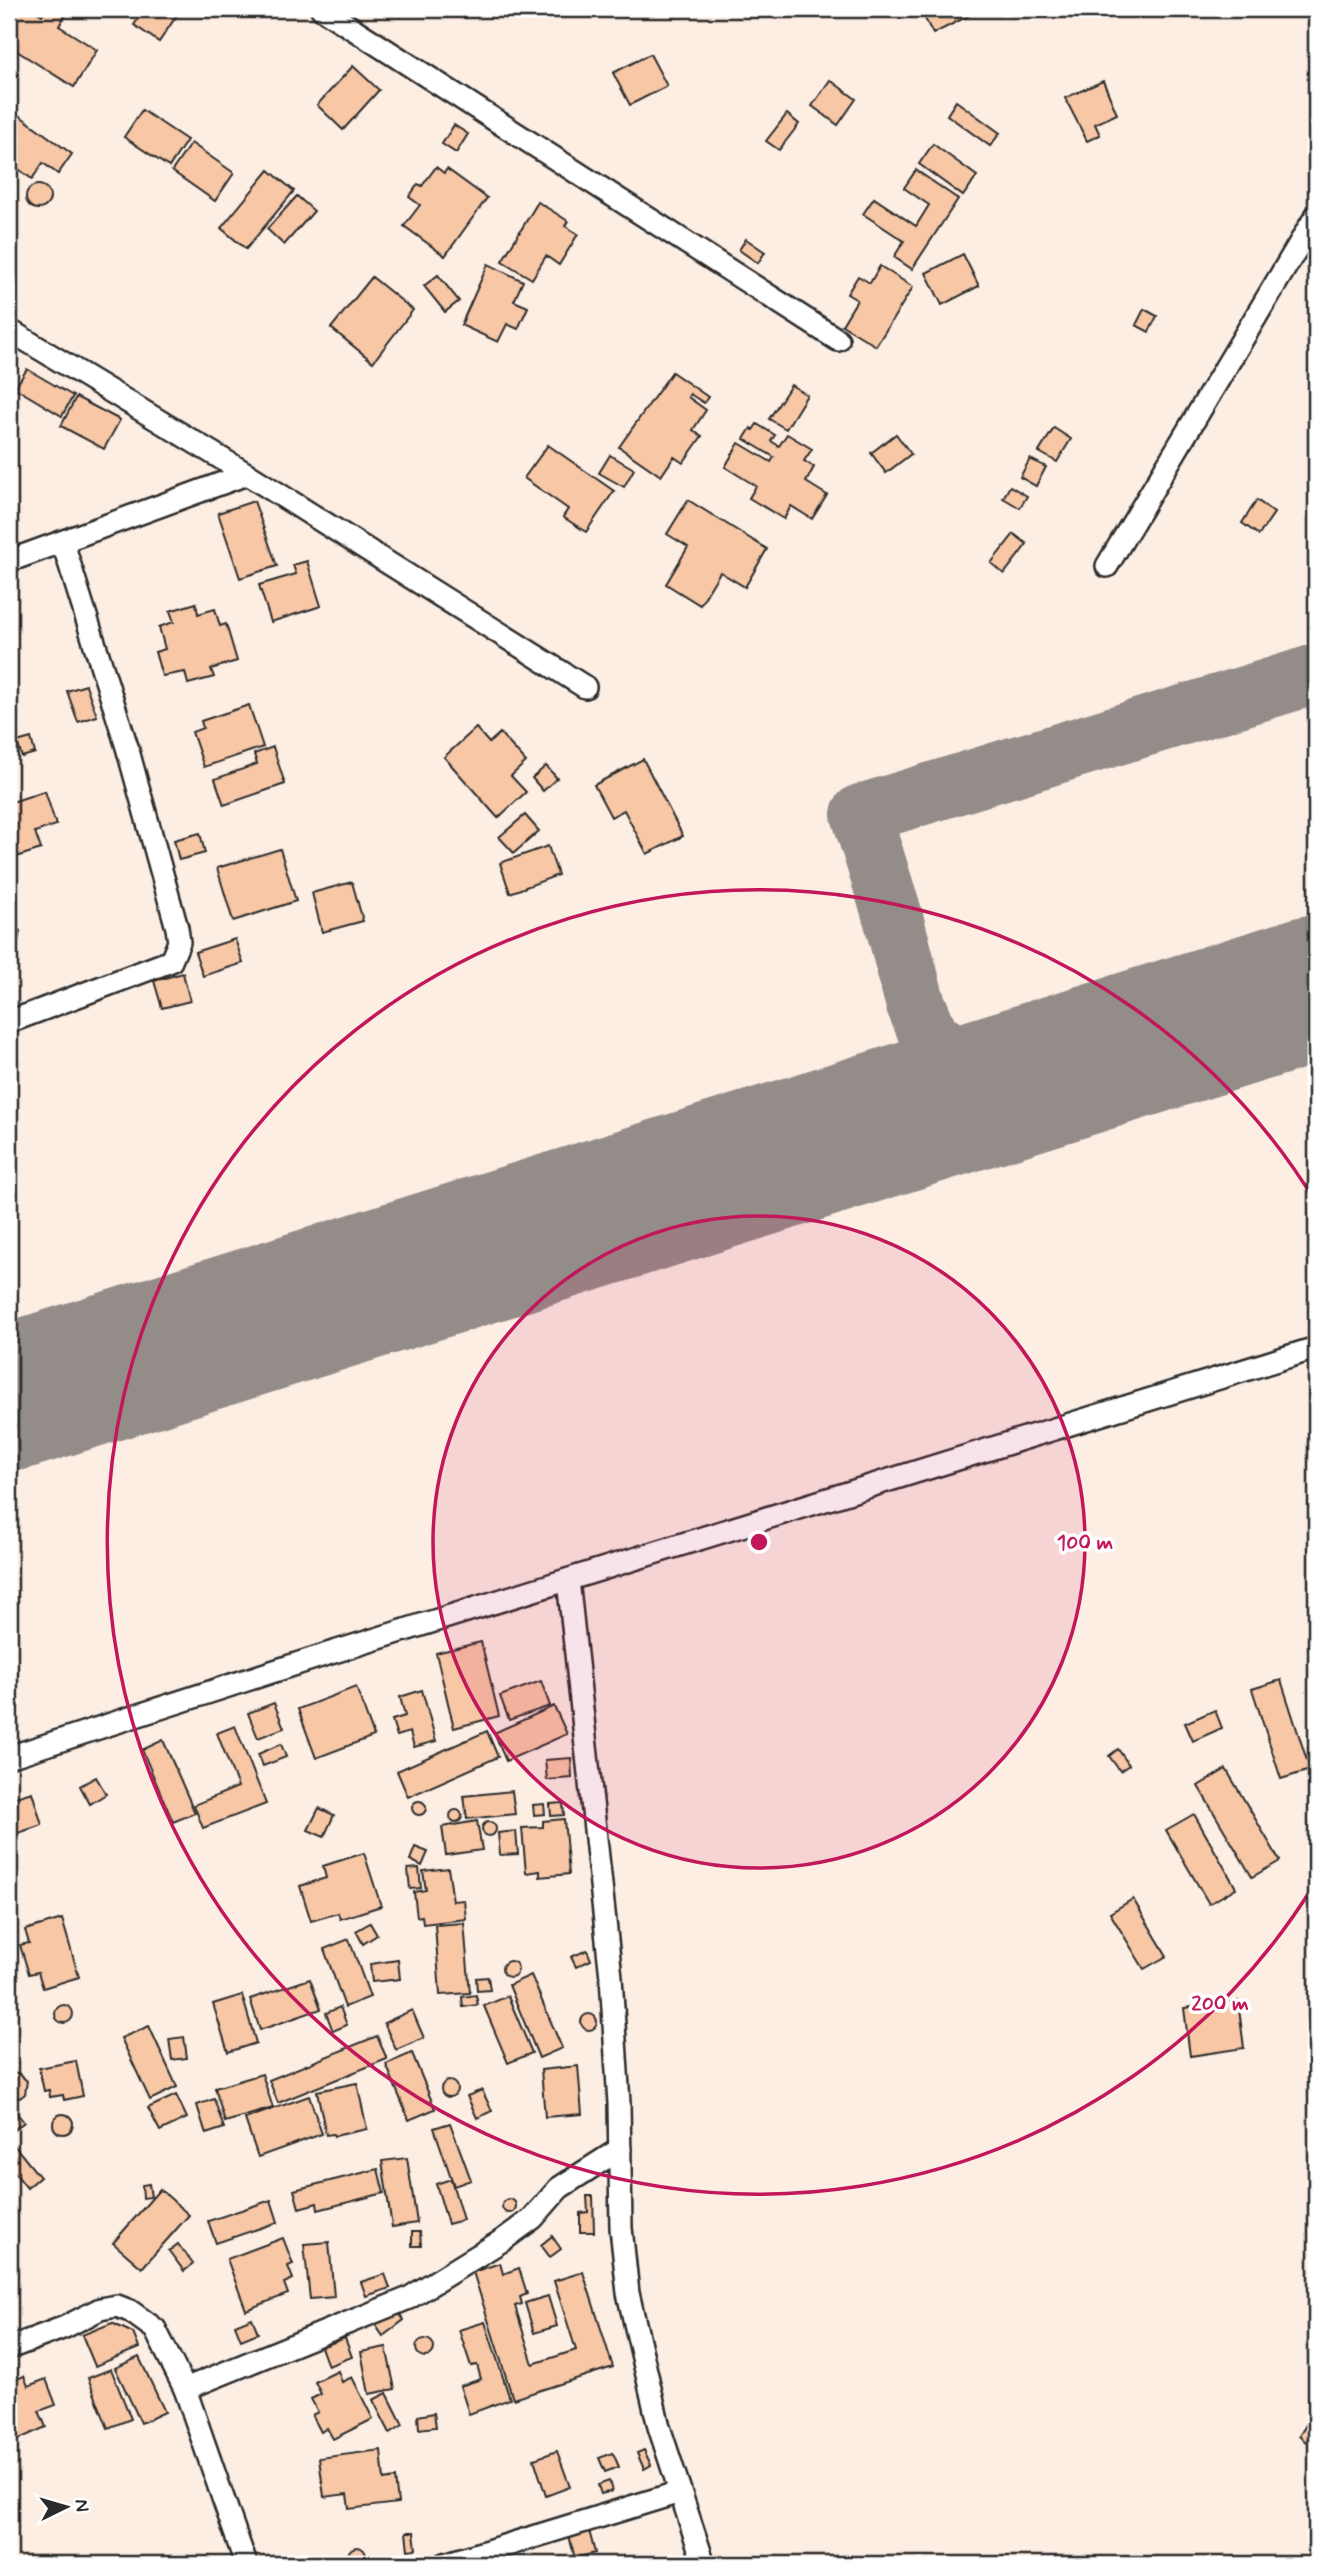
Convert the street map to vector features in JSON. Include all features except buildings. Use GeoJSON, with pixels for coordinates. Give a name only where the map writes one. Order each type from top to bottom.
{"type":"FeatureCollection","features":[{"type":"Feature","properties":{"kind":"street"},"geometry":{"type":"LineString","coordinates":[[322,9],[838,340]]}},
{"type":"Feature","properties":{"kind":"street"},"geometry":{"type":"LineString","coordinates":[[1107,566],[1316,216]]}},
{"type":"Feature","properties":{"kind":"street"},"geometry":{"type":"LineString","coordinates":[[9,330],[247,474],[585,687]]}},
{"type":"Feature","properties":{"kind":"street"},"geometry":{"type":"LineString","coordinates":[[9,561],[247,474]]}},
{"type":"Feature","properties":{"kind":"street"},"geometry":{"type":"LineString","coordinates":[[9,1022],[171,961],[178,942],[177,928],[127,747],[63,543]]}},
{"type":"Feature","properties":{"kind":"street"},"geometry":{"type":"LineString","coordinates":[[9,1757],[321,1656],[1316,1348]]}},
{"type":"Feature","properties":{"kind":"street"},"geometry":{"type":"LineString","coordinates":[[568,1580],[611,1977],[620,2149],[621,2228],[628,2293],[659,2427],[704,2564]]}},
{"type":"Feature","properties":{"kind":"street"},"geometry":{"type":"LineString","coordinates":[[186,2389],[408,2298],[503,2240],[533,2218],[559,2188],[620,2149]]}},
{"type":"Feature","properties":{"kind":"street"},"geometry":{"type":"LineString","coordinates":[[9,2348],[65,2327],[100,2309],[117,2306],[130,2311],[155,2329],[186,2389],[246,2564]]}},
{"type":"Feature","properties":{"kind":"street"},"geometry":{"type":"LineString","coordinates":[[445,2564],[680,2492]]}},
{"type":"Feature","properties":{"kind":"taxiway"},"geometry":{"type":"LineString","coordinates":[[970,1066],[930,1038],[915,1002],[893,917],[861,814],[1316,674]]}},
{"type":"Feature","properties":{"kind":"runway"},"geometry":{"type":"LineString","coordinates":[[9,1398],[1316,988]]}}]}
